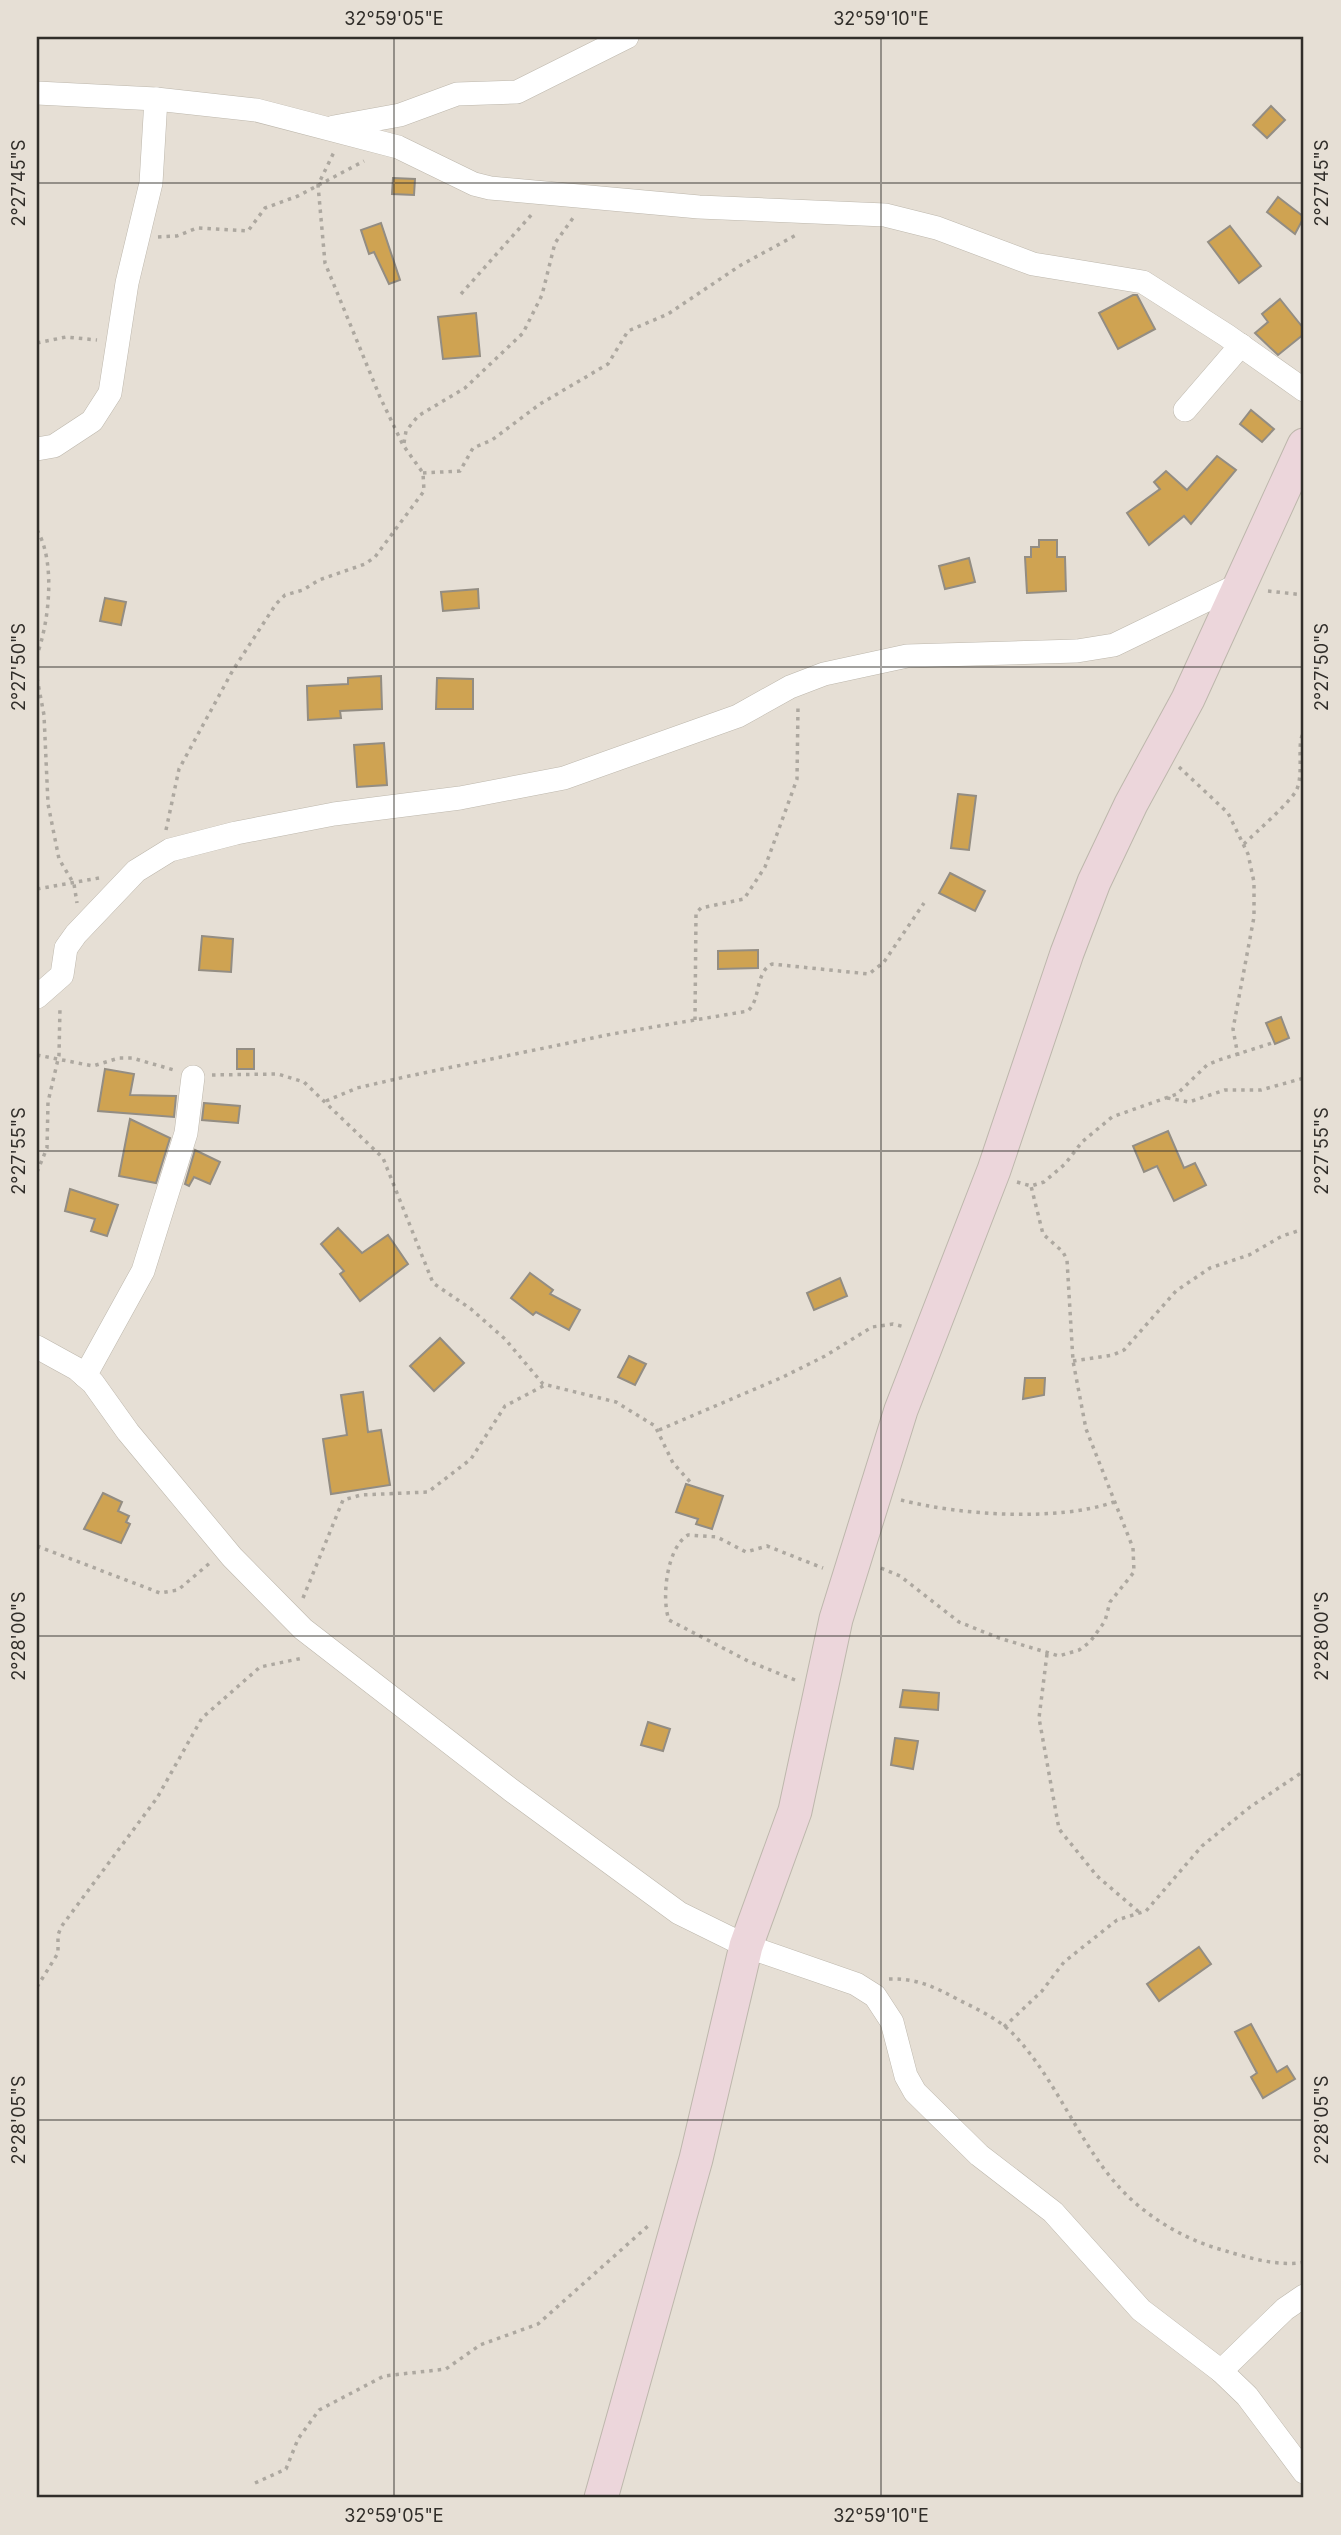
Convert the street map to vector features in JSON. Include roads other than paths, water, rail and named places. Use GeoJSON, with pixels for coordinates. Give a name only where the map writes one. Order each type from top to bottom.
{"type":"FeatureCollection","features":[{"type":"Feature","properties":{"kind":"main road"},"geometry":{"type":"LineString","coordinates":[[601,2498],[696,2159],[746,1946],[795,1811],[828,1654],[874,1493],[931,1333],[994,1170],[1090,894],[1243,584],[1304,444]]}},
{"type":"Feature","properties":{"kind":"street"},"geometry":{"type":"LineString","coordinates":[[324,129],[400,115],[457,94],[517,92],[627,37]]}},
{"type":"Feature","properties":{"kind":"street"},"geometry":{"type":"LineString","coordinates":[[37,93],[238,106],[398,148],[474,184],[699,207],[886,215],[937,228],[1033,264],[1143,282],[1241,345],[1304,390]]}},
{"type":"Feature","properties":{"kind":"street"},"geometry":{"type":"LineString","coordinates":[[37,449],[54,446],[92,421],[110,393],[127,283],[151,183],[156,99]]}},
{"type":"Feature","properties":{"kind":"street"},"geometry":{"type":"LineString","coordinates":[[1185,410],[1241,345]]}},
{"type":"Feature","properties":{"kind":"street"},"geometry":{"type":"LineString","coordinates":[[37,997],[61,978],[69,942],[136,871],[170,850],[236,833],[334,814],[460,798],[564,778],[738,716],[803,681],[907,656],[1077,651],[1114,645],[1243,584]]}},
{"type":"Feature","properties":{"kind":"street"},"geometry":{"type":"LineString","coordinates":[[85,1376],[143,1271],[186,1133],[193,1077]]}},
{"type":"Feature","properties":{"kind":"street"},"geometry":{"type":"LineString","coordinates":[[37,1347],[85,1376],[225,1548],[293,1619],[332,1652],[679,1913],[746,1946],[856,1984],[874,1996],[887,2011],[906,2076],[915,2092],[979,2155],[1053,2212],[1141,2310],[1221,2371],[1247,2396],[1304,2472]]}},
{"type":"Feature","properties":{"kind":"street"},"geometry":{"type":"LineString","coordinates":[[1221,2371],[1285,2309],[1304,2296]]}}]}
